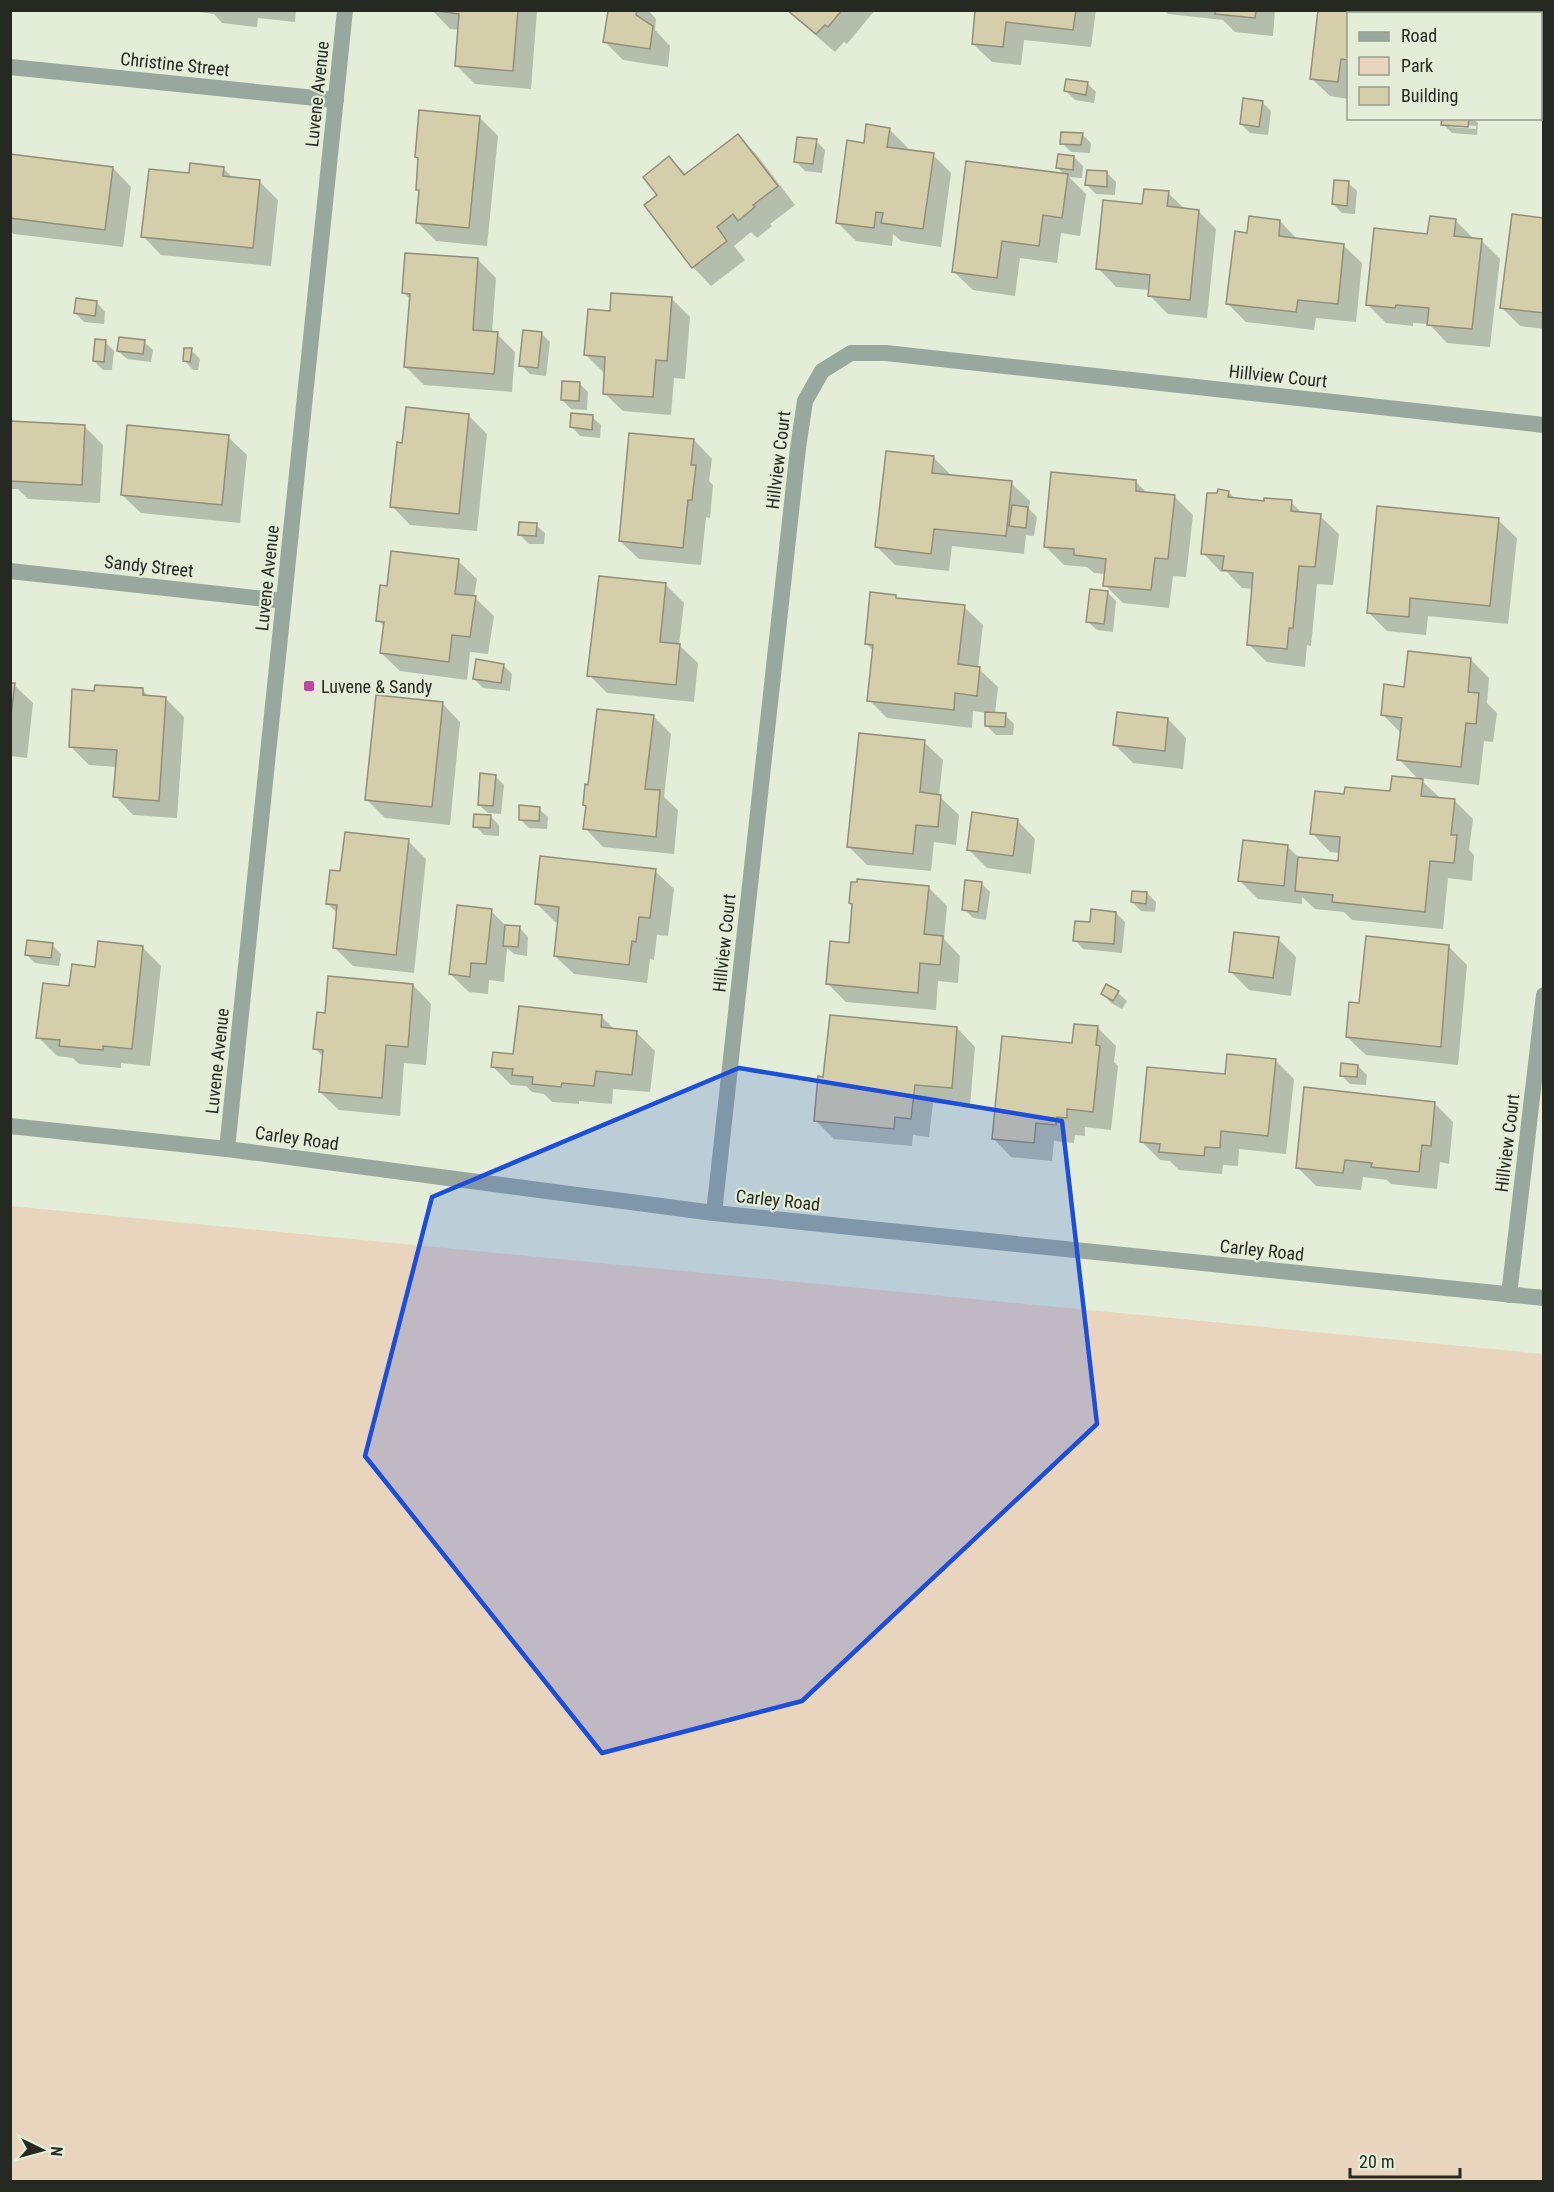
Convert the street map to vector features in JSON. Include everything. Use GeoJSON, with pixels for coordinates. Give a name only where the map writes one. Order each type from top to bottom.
{"type":"FeatureCollection","features":[{"type":"Feature","properties":{"kind":"street","name":"Luvene Avenue"},"geometry":{"type":"LineString","coordinates":[[227,1149],[345,10]]}},
{"type":"Feature","properties":{"kind":"street","name":"Christine Street"},"geometry":{"type":"LineString","coordinates":[[10,67],[336,100]]}},
{"type":"Feature","properties":{"kind":"street","name":"Hillview Court"},"geometry":{"type":"LineString","coordinates":[[714,1213],[798,448],[805,401],[822,371],[851,353],[886,352],[1544,425]]}},
{"type":"Feature","properties":{"kind":"street","name":"Sandy Street"},"geometry":{"type":"LineString","coordinates":[[10,571],[284,600]]}},
{"type":"Feature","properties":{"kind":"street","name":"Hillview Court"},"geometry":{"type":"LineString","coordinates":[[1509,1295],[1544,995]]}},
{"type":"Feature","properties":{"kind":"street","name":"Carley Road"},"geometry":{"type":"LineString","coordinates":[[10,1126],[227,1149],[714,1213],[1544,1298]]}},
{"type":"Feature","properties":{"kind":"highlighted area"},"geometry":{"type":"Polygon","coordinates":[[[739,1068],[1062,1121],[1097,1424],[802,1701],[602,1753],[365,1456],[432,1197],[739,1068]]]}},
{"type":"Feature","properties":{"kind":"green space"},"geometry":{"type":"Polygon","coordinates":[[[10,1206],[1543,1354],[1543,2181],[11,2181],[10,1206]]]}},
{"type":"Feature","properties":{"kind":"building"},"geometry":{"type":"Polygon","coordinates":[[[431,10],[518,10],[513,71],[455,66],[459,14],[431,10]]]}},
{"type":"Feature","properties":{"kind":"building"},"geometry":{"type":"Polygon","coordinates":[[[637,10],[636,15],[653,26],[650,49],[603,42],[608,11],[637,10]]]}},
{"type":"Feature","properties":{"kind":"building"},"geometry":{"type":"Polygon","coordinates":[[[787,10],[842,10],[828,27],[825,25],[816,34],[787,10]]]}},
{"type":"Feature","properties":{"kind":"building"},"geometry":{"type":"Polygon","coordinates":[[[975,10],[1076,10],[1073,30],[1006,22],[1003,47],[972,44],[975,10]]]}},
{"type":"Feature","properties":{"kind":"building"},"geometry":{"type":"Polygon","coordinates":[[[1215,10],[1256,10],[1255,18],[1215,14],[1215,10]]]}},
{"type":"Feature","properties":{"kind":"building"},"geometry":{"type":"Polygon","coordinates":[[[1318,10],[1416,10],[1416,12],[1347,12],[1347,60],[1341,59],[1338,82],[1310,79],[1318,10]]]}},
{"type":"Feature","properties":{"kind":"building"},"geometry":{"type":"Polygon","coordinates":[[[1475,10],[1532,10],[1532,12],[1475,12],[1475,10]]]}},
{"type":"Feature","properties":{"kind":"building"},"geometry":{"type":"Polygon","coordinates":[[[1542,23],[1544,23],[1544,79],[1542,78],[1542,23]]]}},
{"type":"Feature","properties":{"kind":"building"},"geometry":{"type":"Polygon","coordinates":[[[1066,79],[1088,82],[1086,95],[1064,91],[1066,79]]]}},
{"type":"Feature","properties":{"kind":"building"},"geometry":{"type":"Polygon","coordinates":[[[1243,98],[1263,101],[1259,127],[1240,124],[1243,98]]]}},
{"type":"Feature","properties":{"kind":"building"},"geometry":{"type":"Polygon","coordinates":[[[419,110],[480,116],[469,228],[416,223],[419,190],[416,190],[418,158],[415,157],[419,110]]]}},
{"type":"Feature","properties":{"kind":"building"},"geometry":{"type":"Polygon","coordinates":[[[1442,120],[1469,120],[1468,127],[1441,125],[1442,120]]]}},
{"type":"Feature","properties":{"kind":"building"},"geometry":{"type":"Polygon","coordinates":[[[866,124],[890,128],[887,147],[934,153],[923,229],[881,223],[883,213],[876,212],[874,228],[836,223],[847,140],[864,143],[866,124]]]}},
{"type":"Feature","properties":{"kind":"building"},"geometry":{"type":"Polygon","coordinates":[[[1061,132],[1083,133],[1081,145],[1060,144],[1061,132]]]}},
{"type":"Feature","properties":{"kind":"building"},"geometry":{"type":"Polygon","coordinates":[[[738,134],[778,186],[753,205],[755,207],[738,221],[733,214],[717,227],[727,241],[692,268],[644,205],[657,195],[643,177],[669,156],[684,175],[738,134]]]}},
{"type":"Feature","properties":{"kind":"building"},"geometry":{"type":"Polygon","coordinates":[[[797,137],[817,139],[813,164],[794,162],[797,137]]]}},
{"type":"Feature","properties":{"kind":"building"},"geometry":{"type":"Polygon","coordinates":[[[10,154],[113,167],[105,230],[10,218],[10,154]]]}},
{"type":"Feature","properties":{"kind":"building"},"geometry":{"type":"Polygon","coordinates":[[[1058,154],[1074,156],[1073,170],[1056,168],[1058,154]]]}},
{"type":"Feature","properties":{"kind":"building"},"geometry":{"type":"Polygon","coordinates":[[[966,161],[1068,174],[1062,218],[1043,215],[1039,246],[1002,241],[997,278],[952,272],[966,161]]]}},
{"type":"Feature","properties":{"kind":"building"},"geometry":{"type":"Polygon","coordinates":[[[190,163],[224,167],[223,176],[260,180],[253,248],[141,237],[149,169],[189,173],[190,163]]]}},
{"type":"Feature","properties":{"kind":"building"},"geometry":{"type":"Polygon","coordinates":[[[1087,170],[1107,171],[1107,187],[1085,185],[1087,170]]]}},
{"type":"Feature","properties":{"kind":"building"},"geometry":{"type":"Polygon","coordinates":[[[1334,180],[1349,181],[1347,206],[1332,204],[1334,180]]]}},
{"type":"Feature","properties":{"kind":"building"},"geometry":{"type":"Polygon","coordinates":[[[1144,189],[1169,191],[1167,206],[1199,210],[1190,300],[1148,296],[1150,275],[1096,269],[1103,200],[1142,204],[1144,189]]]}},
{"type":"Feature","properties":{"kind":"building"},"geometry":{"type":"Polygon","coordinates":[[[1512,214],[1543,218],[1544,214],[1544,313],[1500,308],[1512,214]]]}},
{"type":"Feature","properties":{"kind":"building"},"geometry":{"type":"Polygon","coordinates":[[[1249,216],[1280,220],[1279,236],[1344,244],[1338,304],[1298,300],[1296,312],[1226,304],[1235,231],[1247,233],[1249,216]]]}},
{"type":"Feature","properties":{"kind":"building"},"geometry":{"type":"Polygon","coordinates":[[[1430,216],[1456,219],[1454,236],[1482,239],[1472,329],[1427,325],[1429,308],[1366,305],[1374,228],[1427,234],[1430,216]]]}},
{"type":"Feature","properties":{"kind":"building"},"geometry":{"type":"Polygon","coordinates":[[[405,253],[478,258],[473,330],[498,332],[494,374],[404,367],[410,294],[402,293],[405,253]]]}},
{"type":"Feature","properties":{"kind":"building"},"geometry":{"type":"Polygon","coordinates":[[[611,293],[672,297],[667,361],[656,360],[653,397],[603,394],[605,357],[584,355],[588,309],[610,311],[611,293]]]}},
{"type":"Feature","properties":{"kind":"building"},"geometry":{"type":"Polygon","coordinates":[[[76,298],[97,301],[95,316],[74,313],[76,298]]]}},
{"type":"Feature","properties":{"kind":"building"},"geometry":{"type":"Polygon","coordinates":[[[523,330],[542,332],[538,368],[519,366],[523,330]]]}},
{"type":"Feature","properties":{"kind":"building"},"geometry":{"type":"Polygon","coordinates":[[[119,337],[145,340],[143,354],[117,351],[119,337]]]}},
{"type":"Feature","properties":{"kind":"building"},"geometry":{"type":"Polygon","coordinates":[[[95,339],[106,340],[104,362],[93,361],[95,339]]]}},
{"type":"Feature","properties":{"kind":"building"},"geometry":{"type":"Polygon","coordinates":[[[184,348],[192,348],[190,362],[183,361],[184,348]]]}},
{"type":"Feature","properties":{"kind":"building"},"geometry":{"type":"Polygon","coordinates":[[[562,381],[580,382],[579,401],[561,400],[562,381]]]}},
{"type":"Feature","properties":{"kind":"building"},"geometry":{"type":"Polygon","coordinates":[[[406,407],[469,414],[459,514],[390,507],[397,442],[402,443],[406,407]]]}},
{"type":"Feature","properties":{"kind":"building"},"geometry":{"type":"Polygon","coordinates":[[[571,413],[593,415],[592,430],[570,427],[571,413]]]}},
{"type":"Feature","properties":{"kind":"building"},"geometry":{"type":"Polygon","coordinates":[[[10,421],[85,425],[82,485],[10,481],[10,421]]]}},
{"type":"Feature","properties":{"kind":"building"},"geometry":{"type":"Polygon","coordinates":[[[127,425],[229,435],[222,505],[121,495],[127,425]]]}},
{"type":"Feature","properties":{"kind":"building"},"geometry":{"type":"Polygon","coordinates":[[[629,433],[694,439],[691,465],[696,465],[692,500],[688,500],[683,548],[619,541],[629,433]]]}},
{"type":"Feature","properties":{"kind":"building"},"geometry":{"type":"Polygon","coordinates":[[[886,451],[934,456],[932,473],[1012,481],[1006,536],[934,529],[931,554],[875,547],[886,451]]]}},
{"type":"Feature","properties":{"kind":"building"},"geometry":{"type":"Polygon","coordinates":[[[1051,472],[1136,480],[1136,491],[1175,495],[1168,559],[1155,558],[1151,590],[1103,586],[1106,559],[1074,555],[1074,549],[1044,547],[1051,472]]]}},
{"type":"Feature","properties":{"kind":"building"},"geometry":{"type":"Polygon","coordinates":[[[1218,489],[1229,491],[1228,497],[1264,501],[1264,498],[1292,500],[1291,511],[1321,514],[1315,567],[1299,566],[1293,628],[1289,628],[1287,649],[1247,645],[1253,573],[1222,570],[1224,556],[1201,554],[1207,493],[1217,493],[1218,489]]]}},
{"type":"Feature","properties":{"kind":"building"},"geometry":{"type":"Polygon","coordinates":[[[1012,505],[1028,507],[1026,528],[1009,526],[1012,505]]]}},
{"type":"Feature","properties":{"kind":"building"},"geometry":{"type":"Polygon","coordinates":[[[1377,506],[1499,518],[1490,606],[1410,598],[1409,617],[1367,613],[1377,506]]]}},
{"type":"Feature","properties":{"kind":"building"},"geometry":{"type":"Polygon","coordinates":[[[519,522],[537,523],[536,536],[518,535],[519,522]]]}},
{"type":"Feature","properties":{"kind":"building"},"geometry":{"type":"Polygon","coordinates":[[[391,551],[459,559],[455,594],[476,596],[470,637],[452,635],[449,662],[380,653],[384,622],[376,621],[380,585],[387,586],[391,551]]]}},
{"type":"Feature","properties":{"kind":"building"},"geometry":{"type":"Polygon","coordinates":[[[599,576],[666,583],[660,642],[680,644],[676,685],[587,676],[599,576]]]}},
{"type":"Feature","properties":{"kind":"building"},"geometry":{"type":"Polygon","coordinates":[[[1090,589],[1108,591],[1104,624],[1086,622],[1090,589]]]}},
{"type":"Feature","properties":{"kind":"building"},"geometry":{"type":"Polygon","coordinates":[[[870,592],[896,595],[896,598],[965,605],[958,664],[980,667],[977,696],[955,693],[954,710],[867,701],[873,645],[865,644],[870,592]]]}},
{"type":"Feature","properties":{"kind":"building"},"geometry":{"type":"Polygon","coordinates":[[[1408,651],[1471,658],[1468,692],[1479,693],[1476,724],[1466,723],[1461,767],[1397,760],[1402,718],[1381,715],[1384,684],[1404,687],[1408,651]]]}},
{"type":"Feature","properties":{"kind":"building"},"geometry":{"type":"Polygon","coordinates":[[[476,659],[504,664],[501,683],[473,679],[476,659]]]}},
{"type":"Feature","properties":{"kind":"building"},"geometry":{"type":"Polygon","coordinates":[[[10,683],[15,683],[10,724],[10,683]]]}},
{"type":"Feature","properties":{"kind":"building"},"geometry":{"type":"Polygon","coordinates":[[[95,685],[143,688],[143,695],[166,697],[159,801],[113,797],[117,750],[69,747],[72,689],[94,691],[95,685]]]}},
{"type":"Feature","properties":{"kind":"building"},"geometry":{"type":"Polygon","coordinates":[[[376,695],[443,702],[432,807],[365,800],[376,695]]]}},
{"type":"Feature","properties":{"kind":"building"},"geometry":{"type":"Polygon","coordinates":[[[597,709],[654,715],[645,789],[660,790],[656,837],[583,829],[586,806],[583,805],[585,784],[588,785],[597,709]]]}},
{"type":"Feature","properties":{"kind":"building"},"geometry":{"type":"Polygon","coordinates":[[[985,712],[1006,713],[1005,727],[985,726],[985,712]]]}},
{"type":"Feature","properties":{"kind":"building"},"geometry":{"type":"Polygon","coordinates":[[[1117,712],[1168,718],[1165,751],[1113,745],[1117,712]]]}},
{"type":"Feature","properties":{"kind":"building"},"geometry":{"type":"Polygon","coordinates":[[[859,733],[925,740],[920,792],[941,795],[938,827],[916,825],[913,854],[847,847],[859,733]]]}},
{"type":"Feature","properties":{"kind":"building"},"geometry":{"type":"Polygon","coordinates":[[[480,773],[496,775],[493,806],[478,805],[480,773]]]}},
{"type":"Feature","properties":{"kind":"building"},"geometry":{"type":"Polygon","coordinates":[[[1392,776],[1423,779],[1421,796],[1455,799],[1451,835],[1457,835],[1454,863],[1430,861],[1425,912],[1332,902],[1333,895],[1295,891],[1298,857],[1338,861],[1340,837],[1310,834],[1315,791],[1344,794],[1345,787],[1390,791],[1392,776]]]}},
{"type":"Feature","properties":{"kind":"building"},"geometry":{"type":"Polygon","coordinates":[[[519,805],[540,807],[539,821],[519,820],[519,805]]]}},
{"type":"Feature","properties":{"kind":"building"},"geometry":{"type":"Polygon","coordinates":[[[972,812],[1018,819],[1013,856],[967,850],[972,812]]]}},
{"type":"Feature","properties":{"kind":"building"},"geometry":{"type":"Polygon","coordinates":[[[474,814],[491,815],[490,828],[473,827],[474,814]]]}},
{"type":"Feature","properties":{"kind":"building"},"geometry":{"type":"Polygon","coordinates":[[[345,832],[409,839],[396,955],[333,948],[337,905],[326,904],[330,870],[340,871],[345,832]]]}},
{"type":"Feature","properties":{"kind":"building"},"geometry":{"type":"Polygon","coordinates":[[[1243,840],[1288,845],[1284,886],[1238,881],[1243,840]]]}},
{"type":"Feature","properties":{"kind":"building"},"geometry":{"type":"Polygon","coordinates":[[[540,856],[656,869],[650,918],[639,917],[636,942],[632,941],[629,965],[554,956],[559,907],[535,904],[540,856]]]}},
{"type":"Feature","properties":{"kind":"building"},"geometry":{"type":"Polygon","coordinates":[[[857,879],[929,886],[924,934],[943,936],[940,965],[920,963],[918,993],[826,984],[830,941],[849,943],[851,882],[857,882],[857,879]]]}},
{"type":"Feature","properties":{"kind":"building"},"geometry":{"type":"Polygon","coordinates":[[[965,880],[982,882],[978,912],[962,910],[965,880]]]}},
{"type":"Feature","properties":{"kind":"building"},"geometry":{"type":"Polygon","coordinates":[[[1132,891],[1147,892],[1146,904],[1131,902],[1132,891]]]}},
{"type":"Feature","properties":{"kind":"building"},"geometry":{"type":"Polygon","coordinates":[[[457,905],[492,909],[486,964],[471,963],[470,977],[449,974],[457,905]]]}},
{"type":"Feature","properties":{"kind":"building"},"geometry":{"type":"Polygon","coordinates":[[[1091,909],[1116,912],[1114,944],[1073,941],[1075,921],[1090,922],[1091,909]]]}},
{"type":"Feature","properties":{"kind":"building"},"geometry":{"type":"Polygon","coordinates":[[[505,925],[520,926],[518,947],[503,946],[505,925]]]}},
{"type":"Feature","properties":{"kind":"building"},"geometry":{"type":"Polygon","coordinates":[[[1234,932],[1279,937],[1273,978],[1229,972],[1234,932]]]}},
{"type":"Feature","properties":{"kind":"building"},"geometry":{"type":"Polygon","coordinates":[[[1366,936],[1449,945],[1441,1047],[1346,1037],[1349,1002],[1359,1003],[1366,936]]]}},
{"type":"Feature","properties":{"kind":"building"},"geometry":{"type":"Polygon","coordinates":[[[27,940],[53,943],[51,958],[25,955],[27,940]]]}},
{"type":"Feature","properties":{"kind":"building"},"geometry":{"type":"Polygon","coordinates":[[[98,941],[143,946],[132,1049],[103,1046],[103,1050],[59,1046],[60,1040],[36,1038],[43,983],[69,986],[72,964],[95,967],[98,941]]]}},
{"type":"Feature","properties":{"kind":"building"},"geometry":{"type":"Polygon","coordinates":[[[328,976],[413,984],[408,1047],[386,1045],[382,1098],[319,1092],[323,1050],[313,1049],[317,1012],[325,1013],[328,976]]]}},
{"type":"Feature","properties":{"kind":"building"},"geometry":{"type":"Polygon","coordinates":[[[1106,984],[1119,991],[1113,1001],[1101,994],[1106,984]]]}},
{"type":"Feature","properties":{"kind":"building"},"geometry":{"type":"Polygon","coordinates":[[[519,1006],[602,1015],[601,1027],[637,1031],[632,1075],[596,1071],[594,1086],[562,1083],[561,1087],[532,1084],[533,1077],[512,1075],[513,1069],[491,1067],[493,1052],[513,1054],[519,1006]]]}},
{"type":"Feature","properties":{"kind":"building"},"geometry":{"type":"Polygon","coordinates":[[[830,1015],[957,1027],[952,1088],[915,1085],[911,1119],[895,1117],[894,1129],[814,1121],[818,1076],[823,1077],[830,1015]]]}},
{"type":"Feature","properties":{"kind":"building"},"geometry":{"type":"Polygon","coordinates":[[[1074,1024],[1098,1026],[1096,1045],[1100,1046],[1093,1112],[1067,1109],[1067,1118],[1057,1117],[1056,1125],[1036,1123],[1034,1143],[992,1139],[1002,1036],[1072,1043],[1074,1024]]]}},
{"type":"Feature","properties":{"kind":"building"},"geometry":{"type":"Polygon","coordinates":[[[1227,1054],[1276,1059],[1268,1136],[1221,1131],[1220,1148],[1205,1147],[1204,1156],[1159,1152],[1160,1144],[1140,1142],[1147,1067],[1225,1074],[1227,1054]]]}},
{"type":"Feature","properties":{"kind":"building"},"geometry":{"type":"Polygon","coordinates":[[[1341,1063],[1358,1065],[1357,1077],[1340,1076],[1341,1063]]]}},
{"type":"Feature","properties":{"kind":"building"},"geometry":{"type":"Polygon","coordinates":[[[1304,1087],[1435,1102],[1431,1146],[1422,1145],[1419,1172],[1371,1167],[1372,1163],[1345,1160],[1343,1173],[1296,1168],[1304,1087]]]}},
{"type":"Feature","properties":{"kind":"place","name":"Luvene & Sandy"},"geometry":{"type":"Point","coordinates":[309,686]}}]}
